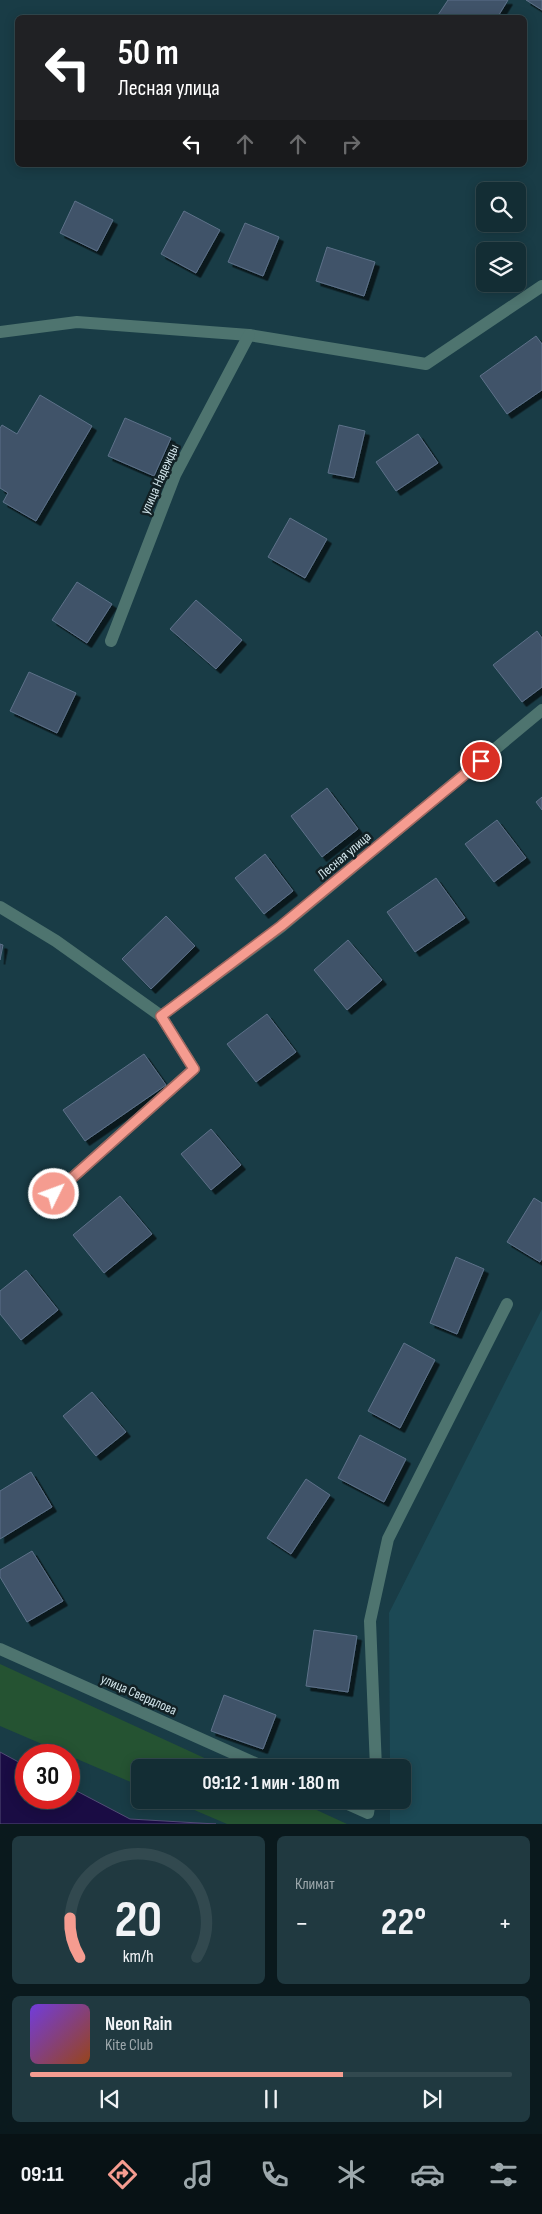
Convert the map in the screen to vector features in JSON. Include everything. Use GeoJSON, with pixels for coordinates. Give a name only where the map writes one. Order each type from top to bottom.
{"type":"FeatureCollection","features":[{"type":"Feature","properties":{"kind":"street"},"geometry":{"type":"LineString","coordinates":[[0,332],[77,322],[249,335],[426,364],[542,286]]}},
{"type":"Feature","properties":{"kind":"street","name":"улица Надежды"},"geometry":{"type":"LineString","coordinates":[[111,640],[175,475],[249,335]]}},
{"type":"Feature","properties":{"kind":"street","name":"Лесная улица"},"geometry":{"type":"LineString","coordinates":[[161,1016],[281,926],[542,710]]}},
{"type":"Feature","properties":{"kind":"street"},"geometry":{"type":"LineString","coordinates":[[0,907],[56,941],[161,1016],[194,1069],[54,1194]]}},
{"type":"Feature","properties":{"kind":"street"},"geometry":{"type":"LineString","coordinates":[[376,1759],[370,1621],[388,1539],[507,1304]]}},
{"type":"Feature","properties":{"kind":"street","name":"улица Свердлова"},"geometry":{"type":"LineString","coordinates":[[0,1649],[246,1759]]}},
{"type":"Feature","properties":{"kind":"shaded area"},"geometry":{"type":"Polygon","coordinates":[[[542,1309],[542,1824],[390,1824],[390,1809],[411,1809],[411,1759],[390,1759],[389,1613],[542,1309]]]}},
{"type":"Feature","properties":{"kind":"shaded area"},"geometry":{"type":"Polygon","coordinates":[[[0,1752],[15,1760],[15,1809],[80,1809],[80,1793],[130,1819],[216,1824],[0,1824],[0,1752]]]}},
{"type":"Feature","properties":{"kind":"green space"},"geometry":{"type":"Polygon","coordinates":[[[0,1664],[207,1759],[131,1759],[131,1782],[80,1760],[80,1744],[42,1744],[0,1726],[0,1664]]]}},
{"type":"Feature","properties":{"kind":"green space"},"geometry":{"type":"Polygon","coordinates":[[[192,1809],[314,1809],[347,1824],[227,1824],[192,1809]]]}},
{"type":"Feature","properties":{"kind":"building"},"geometry":{"type":"Polygon","coordinates":[[[448,0],[508,0],[499,15],[438,15],[448,0]]]}},
{"type":"Feature","properties":{"kind":"building"},"geometry":{"type":"Polygon","coordinates":[[[526,0],[542,0],[542,10],[526,0]]]}},
{"type":"Feature","properties":{"kind":"building"},"geometry":{"type":"Polygon","coordinates":[[[75,201],[113,220],[97,251],[60,233],[75,201]]]}},
{"type":"Feature","properties":{"kind":"building"},"geometry":{"type":"Polygon","coordinates":[[[184,211],[220,230],[196,273],[161,254],[184,211]]]}},
{"type":"Feature","properties":{"kind":"building"},"geometry":{"type":"Polygon","coordinates":[[[245,223],[279,237],[263,276],[228,262],[245,223]]]}},
{"type":"Feature","properties":{"kind":"building"},"geometry":{"type":"Polygon","coordinates":[[[327,247],[375,262],[364,296],[316,281],[327,247]]]}},
{"type":"Feature","properties":{"kind":"building"},"geometry":{"type":"Polygon","coordinates":[[[536,336],[542,344],[542,390],[507,414],[480,376],[536,336]]]}},
{"type":"Feature","properties":{"kind":"building"},"geometry":{"type":"Polygon","coordinates":[[[40,395],[92,426],[36,521],[3,502],[8,493],[0,488],[0,428],[2,425],[17,434],[40,395]]]}},
{"type":"Feature","properties":{"kind":"building"},"geometry":{"type":"Polygon","coordinates":[[[125,418],[171,438],[154,476],[108,456],[125,418]]]}},
{"type":"Feature","properties":{"kind":"building"},"geometry":{"type":"Polygon","coordinates":[[[339,425],[365,431],[354,478],[328,473],[339,425]]]}},
{"type":"Feature","properties":{"kind":"building"},"geometry":{"type":"Polygon","coordinates":[[[418,434],[438,463],[396,491],[376,462],[418,434]]]}},
{"type":"Feature","properties":{"kind":"building"},"geometry":{"type":"Polygon","coordinates":[[[290,518],[327,539],[305,578],[268,557],[290,518]]]}},
{"type":"Feature","properties":{"kind":"building"},"geometry":{"type":"Polygon","coordinates":[[[77,582],[112,604],[87,643],[52,620],[77,582]]]}},
{"type":"Feature","properties":{"kind":"building"},"geometry":{"type":"Polygon","coordinates":[[[196,600],[242,640],[216,669],[170,629],[196,600]]]}},
{"type":"Feature","properties":{"kind":"building"},"geometry":{"type":"Polygon","coordinates":[[[537,631],[542,638],[542,687],[522,702],[493,665],[537,631]]]}},
{"type":"Feature","properties":{"kind":"building"},"geometry":{"type":"Polygon","coordinates":[[[29,672],[76,693],[57,733],[10,711],[29,672]]]}},
{"type":"Feature","properties":{"kind":"building"},"geometry":{"type":"Polygon","coordinates":[[[327,788],[358,829],[322,857],[291,816],[327,788]]]}},
{"type":"Feature","properties":{"kind":"building"},"geometry":{"type":"Polygon","coordinates":[[[542,797],[542,810],[536,802],[542,797]]]}},
{"type":"Feature","properties":{"kind":"building"},"geometry":{"type":"Polygon","coordinates":[[[497,820],[526,858],[494,882],[465,844],[497,820]]]}},
{"type":"Feature","properties":{"kind":"building"},"geometry":{"type":"Polygon","coordinates":[[[265,854],[293,891],[264,914],[235,878],[265,854]]]}},
{"type":"Feature","properties":{"kind":"building"},"geometry":{"type":"Polygon","coordinates":[[[436,878],[465,918],[415,952],[387,912],[436,878]]]}},
{"type":"Feature","properties":{"kind":"building"},"geometry":{"type":"Polygon","coordinates":[[[166,916],[195,946],[151,989],[122,959],[166,916]]]}},
{"type":"Feature","properties":{"kind":"building"},"geometry":{"type":"Polygon","coordinates":[[[348,940],[382,980],[347,1010],[314,970],[348,940]]]}},
{"type":"Feature","properties":{"kind":"building"},"geometry":{"type":"Polygon","coordinates":[[[0,944],[3,945],[0,960],[0,944]]]}},
{"type":"Feature","properties":{"kind":"building"},"geometry":{"type":"Polygon","coordinates":[[[267,1014],[296,1052],[256,1082],[227,1044],[267,1014]]]}},
{"type":"Feature","properties":{"kind":"building"},"geometry":{"type":"Polygon","coordinates":[[[144,1054],[166,1085],[85,1141],[63,1110],[144,1054]]]}},
{"type":"Feature","properties":{"kind":"building"},"geometry":{"type":"Polygon","coordinates":[[[211,1129],[241,1165],[211,1190],[181,1154],[211,1129]]]}},
{"type":"Feature","properties":{"kind":"building"},"geometry":{"type":"Polygon","coordinates":[[[120,1196],[152,1234],[104,1273],[73,1235],[120,1196]]]}},
{"type":"Feature","properties":{"kind":"building"},"geometry":{"type":"Polygon","coordinates":[[[534,1198],[542,1203],[542,1258],[540,1262],[507,1242],[534,1198]]]}},
{"type":"Feature","properties":{"kind":"building"},"geometry":{"type":"Polygon","coordinates":[[[456,1257],[484,1269],[457,1334],[430,1323],[456,1257]]]}},
{"type":"Feature","properties":{"kind":"building"},"geometry":{"type":"Polygon","coordinates":[[[26,1270],[58,1310],[21,1340],[0,1314],[0,1291],[26,1270]]]}},
{"type":"Feature","properties":{"kind":"building"},"geometry":{"type":"Polygon","coordinates":[[[404,1343],[435,1360],[400,1428],[368,1411],[404,1343]]]}},
{"type":"Feature","properties":{"kind":"building"},"geometry":{"type":"Polygon","coordinates":[[[92,1392],[126,1432],[96,1456],[63,1416],[92,1392]]]}},
{"type":"Feature","properties":{"kind":"building"},"geometry":{"type":"Polygon","coordinates":[[[360,1435],[406,1459],[384,1502],[338,1478],[360,1435]]]}},
{"type":"Feature","properties":{"kind":"building"},"geometry":{"type":"Polygon","coordinates":[[[31,1472],[52,1507],[0,1539],[0,1491],[31,1472]]]}},
{"type":"Feature","properties":{"kind":"building"},"geometry":{"type":"Polygon","coordinates":[[[306,1479],[330,1495],[291,1554],[267,1538],[306,1479]]]}},
{"type":"Feature","properties":{"kind":"building"},"geometry":{"type":"Polygon","coordinates":[[[32,1551],[63,1601],[27,1622],[0,1577],[0,1570],[32,1551]]]}},
{"type":"Feature","properties":{"kind":"building"},"geometry":{"type":"Polygon","coordinates":[[[314,1630],[357,1636],[348,1692],[306,1686],[314,1630]]]}},
{"type":"Feature","properties":{"kind":"building"},"geometry":{"type":"Polygon","coordinates":[[[224,1695],[276,1715],[263,1749],[211,1731],[224,1695]]]}},
{"type":"Feature","properties":{"kind":"route"},"geometry":{"type":"LineString","coordinates":[[54,1194],[194,1069],[161,1016],[281,926],[481,761]]}}]}
